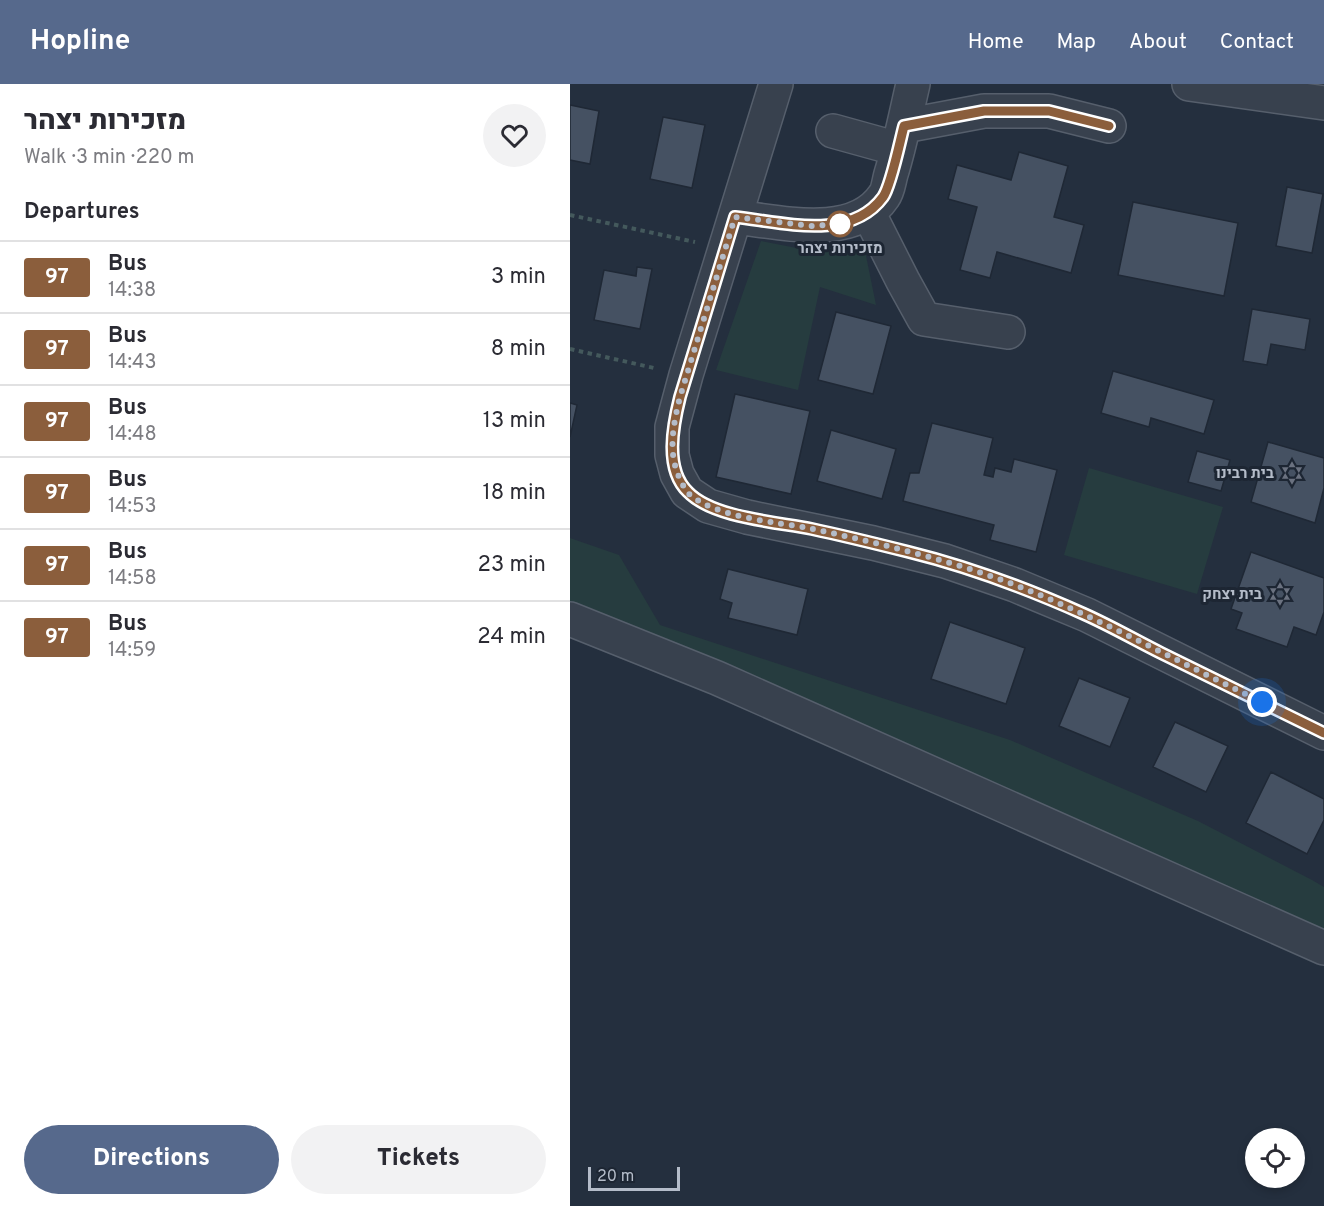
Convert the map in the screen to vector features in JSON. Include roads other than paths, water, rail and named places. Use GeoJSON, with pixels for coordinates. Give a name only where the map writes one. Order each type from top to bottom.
{"type":"FeatureCollection","features":[{"type":"Feature","properties":{"kind":"street"},"geometry":{"type":"LineString","coordinates":[[776,84],[672,427],[672,455],[677,474],[687,492],[708,506],[747,517],[812,529],[934,559],[1015,585],[1087,615],[1324,733]]}},
{"type":"Feature","properties":{"kind":"street"},"geometry":{"type":"LineString","coordinates":[[735,217],[812,226],[842,224],[868,212],[885,196],[913,84]]}},
{"type":"Feature","properties":{"kind":"street"},"geometry":{"type":"LineString","coordinates":[[1189,84],[1324,103]]}},
{"type":"Feature","properties":{"kind":"street"},"geometry":{"type":"LineString","coordinates":[[833,131],[901,138],[984,111],[1049,111],[1109,126]]}},
{"type":"Feature","properties":{"kind":"street"},"geometry":{"type":"LineString","coordinates":[[868,212],[924,319],[1008,332]]}},
{"type":"Feature","properties":{"kind":"street"},"geometry":{"type":"LineString","coordinates":[[570,619],[717,678],[1324,948]]}},
{"type":"Feature","properties":{"kind":"place","name":"מזכירות יצהר"},"geometry":{"type":"Point","coordinates":[840,224]}},
{"type":"Feature","properties":{"kind":"place","name":"בית רבינו"},"geometry":{"type":"Point","coordinates":[1292,473]}},
{"type":"Feature","properties":{"kind":"place","name":"בית יצחק"},"geometry":{"type":"Point","coordinates":[1280,594]}}]}
